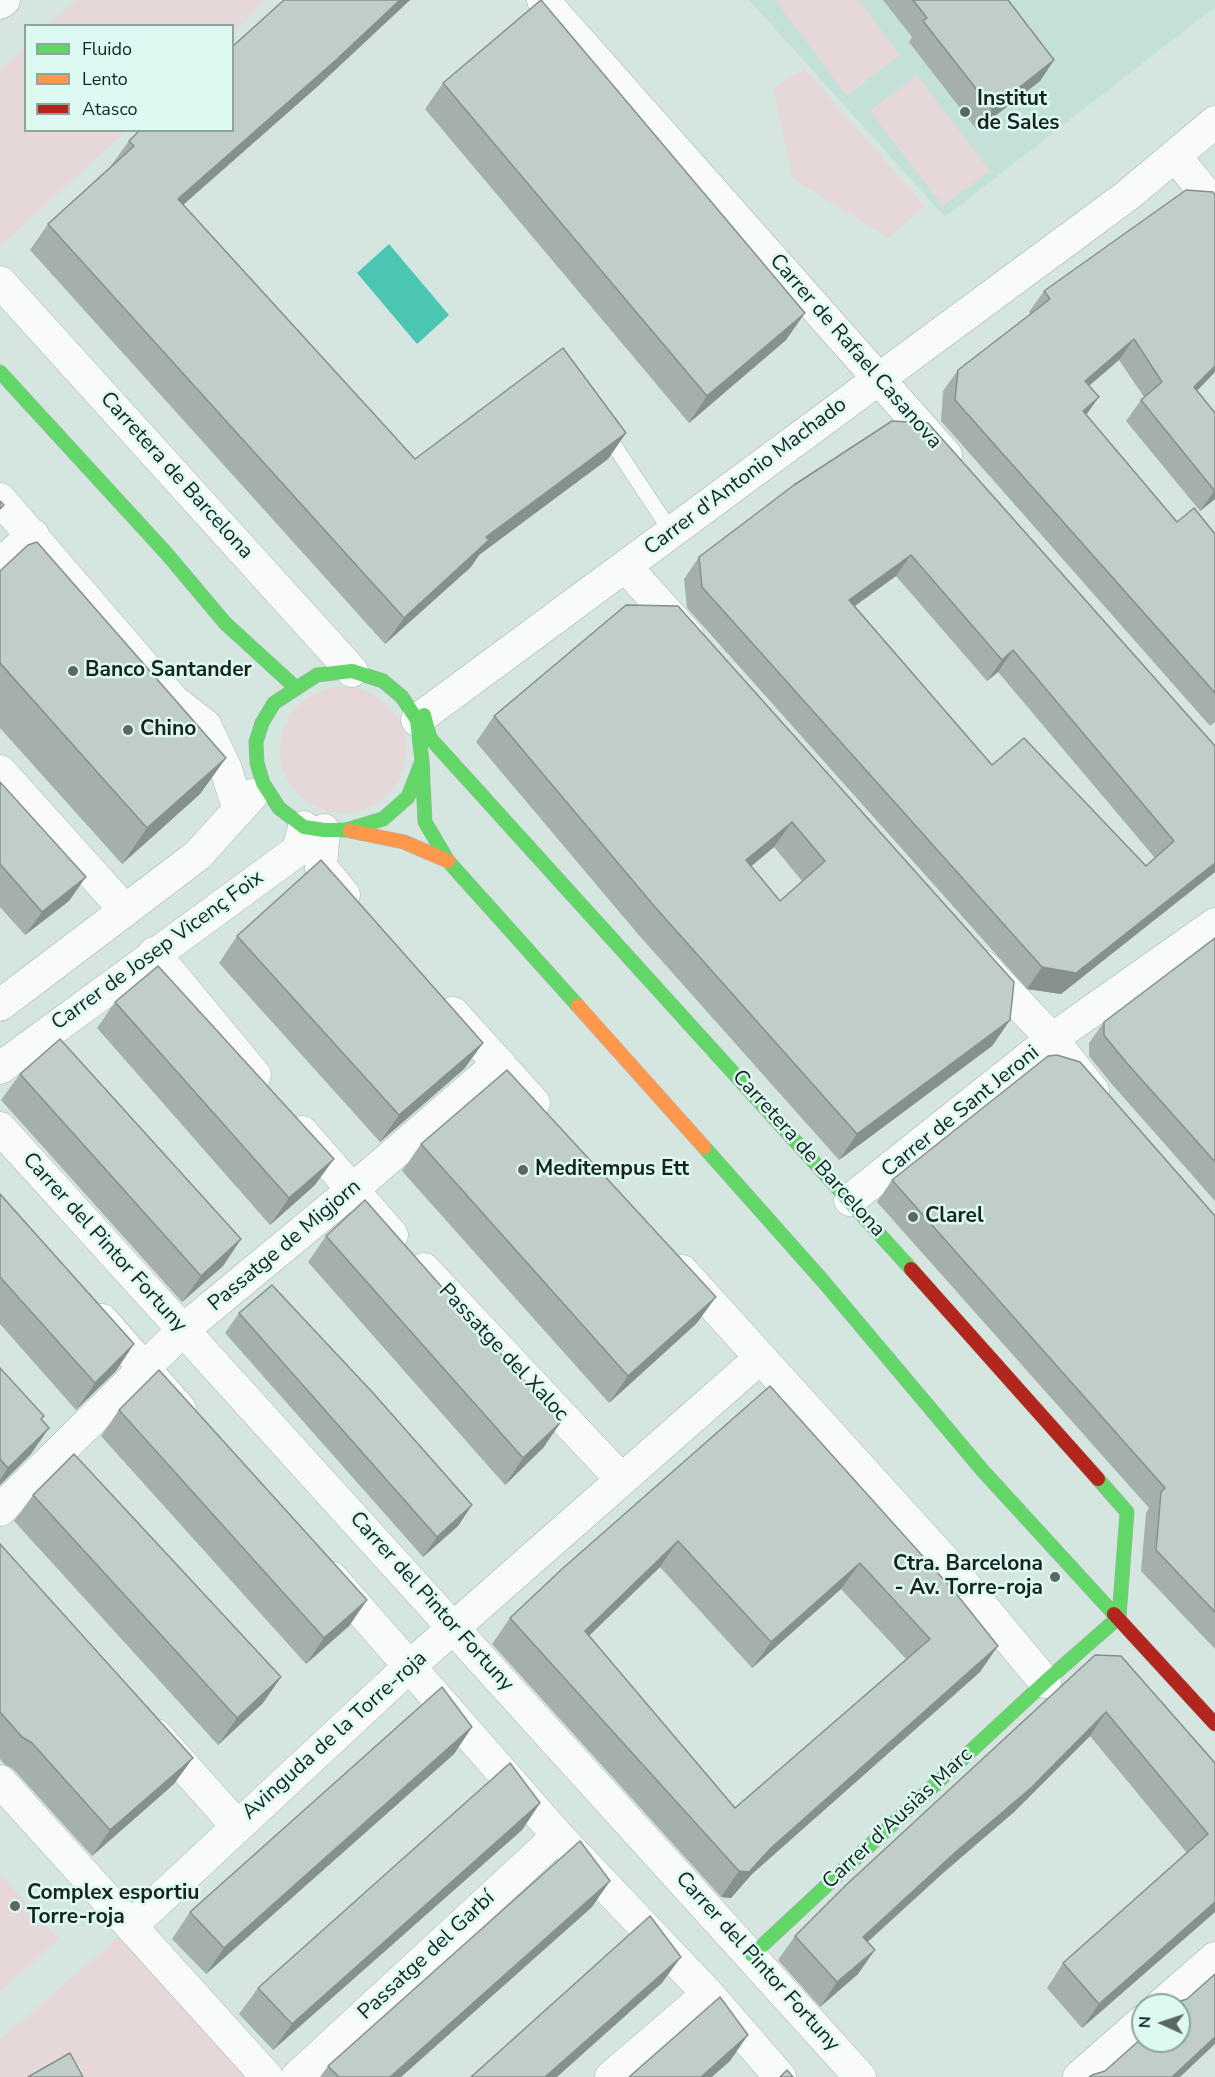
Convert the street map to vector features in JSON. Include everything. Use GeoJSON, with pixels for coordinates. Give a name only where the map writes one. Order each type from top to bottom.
{"type":"FeatureCollection","features":[{"type":"Feature","properties":{"kind":"street"},"geometry":{"type":"LineString","coordinates":[[0,3],[4,0]]}},
{"type":"Feature","properties":{"kind":"street","name":"Carrer de Rafael Casanova"},"geometry":{"type":"LineString","coordinates":[[543,0],[964,475]]}},
{"type":"Feature","properties":{"kind":"street","name":"Carrer d'Antonio Machado"},"geometry":{"type":"LineString","coordinates":[[421,718],[1128,195],[1215,122]]}},
{"type":"Feature","properties":{"kind":"street"},"geometry":{"type":"LineString","coordinates":[[1175,156],[1215,205]]}},
{"type":"Feature","properties":{"kind":"street","name":"Carretera de Barcelona"},"geometry":{"type":"LineString","coordinates":[[0,282],[352,671]]}},
{"type":"Feature","properties":{"kind":"street"},"geometry":{"type":"LineString","coordinates":[[0,372],[167,554],[225,623],[295,687]]}},
{"type":"Feature","properties":{"kind":"street"},"geometry":{"type":"LineString","coordinates":[[0,499],[173,700],[205,725],[225,767],[239,810]]}},
{"type":"Feature","properties":{"kind":"street"},"geometry":{"type":"LineString","coordinates":[[0,564],[33,535]]}},
{"type":"Feature","properties":{"kind":"street"},"geometry":{"type":"LineString","coordinates":[[626,567],[707,658]]}},
{"type":"Feature","properties":{"kind":"street"},"geometry":{"type":"LineString","coordinates":[[448,861],[404,842],[325,829],[279,808],[263,783],[257,752],[262,723],[274,703],[295,687],[317,675],[352,671],[384,681],[402,697],[421,718],[425,822],[448,861],[836,1297],[983,1471],[1215,1724]]}},
{"type":"Feature","properties":{"kind":"street","name":"Carretera de Barcelona"},"geometry":{"type":"LineString","coordinates":[[421,718],[430,738],[860,1192],[1127,1512],[1119,1617]]}},
{"type":"Feature","properties":{"kind":"street"},"geometry":{"type":"LineString","coordinates":[[325,829],[383,819],[408,797],[422,761]]}},
{"type":"Feature","properties":{"kind":"street"},"geometry":{"type":"LineString","coordinates":[[0,771],[124,909]]}},
{"type":"Feature","properties":{"kind":"street"},"geometry":{"type":"LineString","coordinates":[[0,1005],[198,855],[263,783]]}},
{"type":"Feature","properties":{"kind":"street"},"geometry":{"type":"LineString","coordinates":[[325,829],[321,867],[361,914]]}},
{"type":"Feature","properties":{"kind":"street","name":"Carrer de Josep Vicenç Foix"},"geometry":{"type":"LineString","coordinates":[[0,1068],[325,829]]}},
{"type":"Feature","properties":{"kind":"street","name":"Carrer de Sant Jeroni"},"geometry":{"type":"LineString","coordinates":[[860,1192],[1062,1033],[1215,924]]}},
{"type":"Feature","properties":{"kind":"street"},"geometry":{"type":"LineString","coordinates":[[967,948],[1062,1033],[1112,1112]]}},
{"type":"Feature","properties":{"kind":"street","name":"Passatge del Xaloc"},"geometry":{"type":"LineString","coordinates":[[154,953],[351,1191],[620,1478]]}},
{"type":"Feature","properties":{"kind":"street"},"geometry":{"type":"LineString","coordinates":[[434,993],[554,1126]]}},
{"type":"Feature","properties":{"kind":"street","name":"Passatge de Migjorn"},"geometry":{"type":"LineString","coordinates":[[0,1510],[183,1330],[351,1191],[499,1063]]}},
{"type":"Feature","properties":{"kind":"street","name":"Carrer del Pintor Fortuny"},"geometry":{"type":"LineString","coordinates":[[0,1128],[752,1955],[860,2077]]}},
{"type":"Feature","properties":{"kind":"street"},"geometry":{"type":"LineString","coordinates":[[664,1251],[759,1359],[942,1558],[1045,1682]]}},
{"type":"Feature","properties":{"kind":"street"},"geometry":{"type":"LineString","coordinates":[[83,1298],[199,1430]]}},
{"type":"Feature","properties":{"kind":"street","name":"Avinguda de la Torre-roja"},"geometry":{"type":"LineString","coordinates":[[131,1926],[410,1666],[620,1478],[759,1359]]}},
{"type":"Feature","properties":{"kind":"street"},"geometry":{"type":"LineString","coordinates":[[316,1561],[558,1836],[708,1994],[780,2077]]}},
{"type":"Feature","properties":{"kind":"street","name":"Carrer d'Ausiàs Marc"},"geometry":{"type":"LineString","coordinates":[[752,1955],[1045,1682],[1119,1617]]}},
{"type":"Feature","properties":{"kind":"street"},"geometry":{"type":"LineString","coordinates":[[138,1715],[237,1826]]}},
{"type":"Feature","properties":{"kind":"street"},"geometry":{"type":"LineString","coordinates":[[0,1781],[267,2077]]}},
{"type":"Feature","properties":{"kind":"street","name":"Passatge del Garbí"},"geometry":{"type":"LineString","coordinates":[[297,2077],[558,1836]]}},
{"type":"Feature","properties":{"kind":"street"},"geometry":{"type":"LineString","coordinates":[[1175,1993],[1215,1958]]}},
{"type":"Feature","properties":{"kind":"street"},"geometry":{"type":"LineString","coordinates":[[611,2077],[708,1994]]}},
{"type":"Feature","properties":{"kind":"street"},"geometry":{"type":"LineString","coordinates":[[1079,2077],[1131,2032]]}},
{"type":"Feature","properties":{"kind":"lane"},"geometry":{"type":"LineString","coordinates":[[608,436],[672,533]]}},
{"type":"Feature","properties":{"kind":"shaded area"},"geometry":{"type":"Polygon","coordinates":[[[76,0],[267,0],[234,31],[234,24],[49,24],[76,0]]]}},
{"type":"Feature","properties":{"kind":"shaded area","name":"Institut de Sales"},"geometry":{"type":"Polygon","coordinates":[[[749,0],[1215,0],[1215,7],[945,217],[749,0]]]}},
{"type":"Feature","properties":{"kind":"shaded area"},"geometry":{"type":"Polygon","coordinates":[[[775,0],[859,0],[900,55],[847,96],[775,0]]]}},
{"type":"Feature","properties":{"kind":"shaded area"},"geometry":{"type":"Polygon","coordinates":[[[24,47],[24,132],[125,132],[2,245],[0,242],[0,69],[24,47]]]}},
{"type":"Feature","properties":{"kind":"shaded area"},"geometry":{"type":"Polygon","coordinates":[[[804,68],[925,206],[889,238],[793,179],[773,88],[804,68]]]}},
{"type":"Feature","properties":{"kind":"shaded area"},"geometry":{"type":"Polygon","coordinates":[[[917,75],[990,171],[943,206],[870,111],[917,75]]]}},
{"type":"Feature","properties":{"kind":"shaded area"},"geometry":{"type":"Polygon","coordinates":[[[389,244],[449,315],[417,344],[357,273],[389,244]]]}},
{"type":"Feature","properties":{"kind":"shaded area"},"geometry":{"type":"Polygon","coordinates":[[[343,687],[367,692],[388,705],[401,726],[406,750],[401,774],[388,795],[367,808],[343,813],[319,808],[298,795],[285,774],[280,750],[285,726],[298,705],[319,692],[343,687]]]}},
{"type":"Feature","properties":{"kind":"shaded area","name":"Complex esportiu Torre-roja"},"geometry":{"type":"Polygon","coordinates":[[[0,1874],[59,1939],[0,1992],[0,1874]]]}},
{"type":"Feature","properties":{"kind":"shaded area"},"geometry":{"type":"Polygon","coordinates":[[[131,1926],[271,2077],[0,2077],[0,2040],[131,1926]]]}},
{"type":"Feature","properties":{"kind":"building"},"geometry":{"type":"Polygon","coordinates":[[[284,0],[400,0],[336,60],[178,199],[415,459],[563,348],[626,433],[486,537],[489,540],[404,618],[48,224],[134,146],[129,141],[138,132],[234,132],[234,45],[284,0]]]}},
{"type":"Feature","properties":{"kind":"building"},"geometry":{"type":"Polygon","coordinates":[[[541,0],[805,313],[707,396],[443,83],[541,0]]]}},
{"type":"Feature","properties":{"kind":"building"},"geometry":{"type":"Polygon","coordinates":[[[913,0],[1008,0],[1054,60],[992,109],[923,21],[927,18],[913,0]]]}},
{"type":"Feature","properties":{"kind":"building"},"geometry":{"type":"Polygon","coordinates":[[[1186,190],[1213,192],[1215,195],[1215,366],[1194,387],[1215,413],[1215,490],[1141,400],[1162,382],[1134,339],[1085,381],[1099,397],[1083,411],[1177,522],[1194,508],[1215,534],[1215,693],[955,400],[958,370],[1050,299],[1044,291],[1186,190]]]}},
{"type":"Feature","properties":{"kind":"building"},"geometry":{"type":"Polygon","coordinates":[[[892,421],[928,423],[1215,746],[1215,863],[1076,973],[1042,967],[702,587],[699,557],[794,485],[892,421]],[[911,555],[849,600],[992,765],[1024,738],[1146,866],[1174,841],[1013,650],[1002,660],[911,555]]]}},
{"type":"Feature","properties":{"kind":"building"},"geometry":{"type":"Polygon","coordinates":[[[37,542],[226,758],[147,828],[0,663],[0,571],[28,545],[37,542]]]}},
{"type":"Feature","properties":{"kind":"building"},"geometry":{"type":"Polygon","coordinates":[[[626,605],[678,606],[1014,982],[1010,1020],[857,1134],[655,907],[494,716],[626,605]],[[792,822],[746,860],[780,901],[825,861],[792,822]]]}},
{"type":"Feature","properties":{"kind":"building"},"geometry":{"type":"Polygon","coordinates":[[[0,782],[86,877],[42,912],[0,864],[0,782]]]}},
{"type":"Feature","properties":{"kind":"building"},"geometry":{"type":"Polygon","coordinates":[[[321,860],[483,1043],[399,1115],[237,936],[321,860]]]}},
{"type":"Feature","properties":{"kind":"building"},"geometry":{"type":"Polygon","coordinates":[[[1215,938],[1215,1162],[1104,1035],[1104,1022],[1215,938]]]}},
{"type":"Feature","properties":{"kind":"building"},"geometry":{"type":"Polygon","coordinates":[[[158,966],[334,1159],[289,1198],[115,1002],[158,966]]]}},
{"type":"Feature","properties":{"kind":"building"},"geometry":{"type":"Polygon","coordinates":[[[60,1039],[241,1239],[201,1276],[20,1074],[60,1039]]]}},
{"type":"Feature","properties":{"kind":"building"},"geometry":{"type":"Polygon","coordinates":[[[1057,1055],[1080,1062],[1215,1216],[1215,1612],[1156,1550],[1161,1492],[1165,1488],[892,1180],[1048,1056],[1057,1055]]]}},
{"type":"Feature","properties":{"kind":"building"},"geometry":{"type":"Polygon","coordinates":[[[507,1070],[716,1297],[628,1376],[421,1144],[507,1070]]]}},
{"type":"Feature","properties":{"kind":"building"},"geometry":{"type":"Polygon","coordinates":[[[0,1194],[134,1344],[95,1383],[0,1277],[0,1194]]]}},
{"type":"Feature","properties":{"kind":"building"},"geometry":{"type":"Polygon","coordinates":[[[365,1200],[561,1422],[523,1458],[326,1236],[365,1200]]]}},
{"type":"Feature","properties":{"kind":"building"},"geometry":{"type":"Polygon","coordinates":[[[272,1285],[374,1394],[472,1505],[437,1537],[239,1313],[272,1285]]]}},
{"type":"Feature","properties":{"kind":"building"},"geometry":{"type":"Polygon","coordinates":[[[0,1368],[44,1416],[41,1419],[49,1428],[8,1468],[0,1459],[0,1368]]]}},
{"type":"Feature","properties":{"kind":"building"},"geometry":{"type":"Polygon","coordinates":[[[159,1370],[367,1600],[324,1638],[119,1410],[159,1370]]]}},
{"type":"Feature","properties":{"kind":"building"},"geometry":{"type":"Polygon","coordinates":[[[770,1386],[954,1591],[998,1646],[771,1848],[749,1872],[739,1871],[510,1618],[562,1569],[770,1386]],[[678,1541],[585,1631],[735,1808],[930,1639],[860,1563],[771,1642],[678,1541]]]}},
{"type":"Feature","properties":{"kind":"building"},"geometry":{"type":"Polygon","coordinates":[[[74,1454],[281,1677],[237,1718],[33,1495],[74,1454]]]}},
{"type":"Feature","properties":{"kind":"building"},"geometry":{"type":"Polygon","coordinates":[[[0,1544],[193,1758],[110,1830],[32,1743],[22,1737],[0,1712],[0,1544]]]}},
{"type":"Feature","properties":{"kind":"building"},"geometry":{"type":"Polygon","coordinates":[[[1095,1655],[1121,1656],[1215,1763],[1215,1902],[1099,2004],[1063,1963],[1208,1834],[1106,1712],[1031,1788],[959,1849],[863,1937],[875,1950],[837,1982],[795,1936],[846,1885],[1095,1655]]]}},
{"type":"Feature","properties":{"kind":"building"},"geometry":{"type":"Polygon","coordinates":[[[442,1687],[472,1727],[224,1948],[190,1912],[442,1687]]]}},
{"type":"Feature","properties":{"kind":"building"},"geometry":{"type":"Polygon","coordinates":[[[510,1763],[540,1803],[292,2024],[258,1988],[510,1763]]]}},
{"type":"Feature","properties":{"kind":"building"},"geometry":{"type":"Polygon","coordinates":[[[580,1841],[610,1881],[390,2077],[339,2077],[328,2066],[580,1841]]]}},
{"type":"Feature","properties":{"kind":"building"},"geometry":{"type":"Polygon","coordinates":[[[650,1916],[681,1957],[545,2077],[471,2077],[650,1916]]]}},
{"type":"Feature","properties":{"kind":"building"},"geometry":{"type":"Polygon","coordinates":[[[1215,1974],[1215,2037],[1172,2077],[1089,2077],[1105,2071],[1131,2048],[1131,2053],[1191,2053],[1191,1995],[1215,1974]]]}},
{"type":"Feature","properties":{"kind":"building"},"geometry":{"type":"Polygon","coordinates":[[[720,1997],[748,2035],[701,2077],[629,2077],[720,1997]]]}},
{"type":"Feature","properties":{"kind":"building"},"geometry":{"type":"Polygon","coordinates":[[[70,2053],[83,2077],[28,2077],[70,2053]]]}},
{"type":"Feature","properties":{"kind":"building"},"geometry":{"type":"Polygon","coordinates":[[[787,2070],[793,2077],[780,2077],[787,2070]]]}},
{"type":"Feature","properties":{"kind":"traffic: fast"},"geometry":{"type":"LineString","coordinates":[[0,372],[167,554],[225,623],[295,687]]}},
{"type":"Feature","properties":{"kind":"traffic: fast"},"geometry":{"type":"LineString","coordinates":[[422,761],[408,797],[383,819],[346,830],[324,830],[304,827],[279,808],[263,783],[257,763],[256,742],[262,723],[274,703],[317,675],[352,671],[383,681],[402,697],[417,720],[422,761],[425,822],[448,861],[578,1006]]}},
{"type":"Feature","properties":{"kind":"traffic: fast"},"geometry":{"type":"LineString","coordinates":[[424,715],[430,738],[911,1269]]}},
{"type":"Feature","properties":{"kind":"traffic: fast"},"geometry":{"type":"LineString","coordinates":[[704,1147],[823,1281],[983,1471],[1114,1614]]}},
{"type":"Feature","properties":{"kind":"traffic: fast"},"geometry":{"type":"LineString","coordinates":[[1098,1479],[1127,1512],[1119,1617]]}},
{"type":"Feature","properties":{"kind":"traffic: fast"},"geometry":{"type":"LineString","coordinates":[[752,1955],[1045,1682],[1119,1617]]}},
{"type":"Feature","properties":{"kind":"traffic: slow"},"geometry":{"type":"LineString","coordinates":[[350,831],[404,842],[448,861]]}},
{"type":"Feature","properties":{"kind":"traffic: slow"},"geometry":{"type":"LineString","coordinates":[[578,1006],[704,1147]]}},
{"type":"Feature","properties":{"kind":"traffic: jam"},"geometry":{"type":"LineString","coordinates":[[911,1269],[1098,1479]]}},
{"type":"Feature","properties":{"kind":"traffic: jam"},"geometry":{"type":"LineString","coordinates":[[1114,1614],[1215,1724]]}},
{"type":"Feature","properties":{"kind":"place","name":"Institut de Sales"},"geometry":{"type":"Point","coordinates":[965,112]}},
{"type":"Feature","properties":{"kind":"place","name":"Banco Santander"},"geometry":{"type":"Point","coordinates":[73,671]}},
{"type":"Feature","properties":{"kind":"place","name":"Chino"},"geometry":{"type":"Point","coordinates":[128,730]}},
{"type":"Feature","properties":{"kind":"place","name":"Meditempus Ett"},"geometry":{"type":"Point","coordinates":[523,1170]}},
{"type":"Feature","properties":{"kind":"place","name":"Clarel"},"geometry":{"type":"Point","coordinates":[913,1217]}},
{"type":"Feature","properties":{"kind":"place","name":"Ctra. Barcelona - Av. Torre-roja"},"geometry":{"type":"Point","coordinates":[1055,1577]}},
{"type":"Feature","properties":{"kind":"place","name":"Complex esportiu Torre-roja"},"geometry":{"type":"Point","coordinates":[15,1906]}}]}
